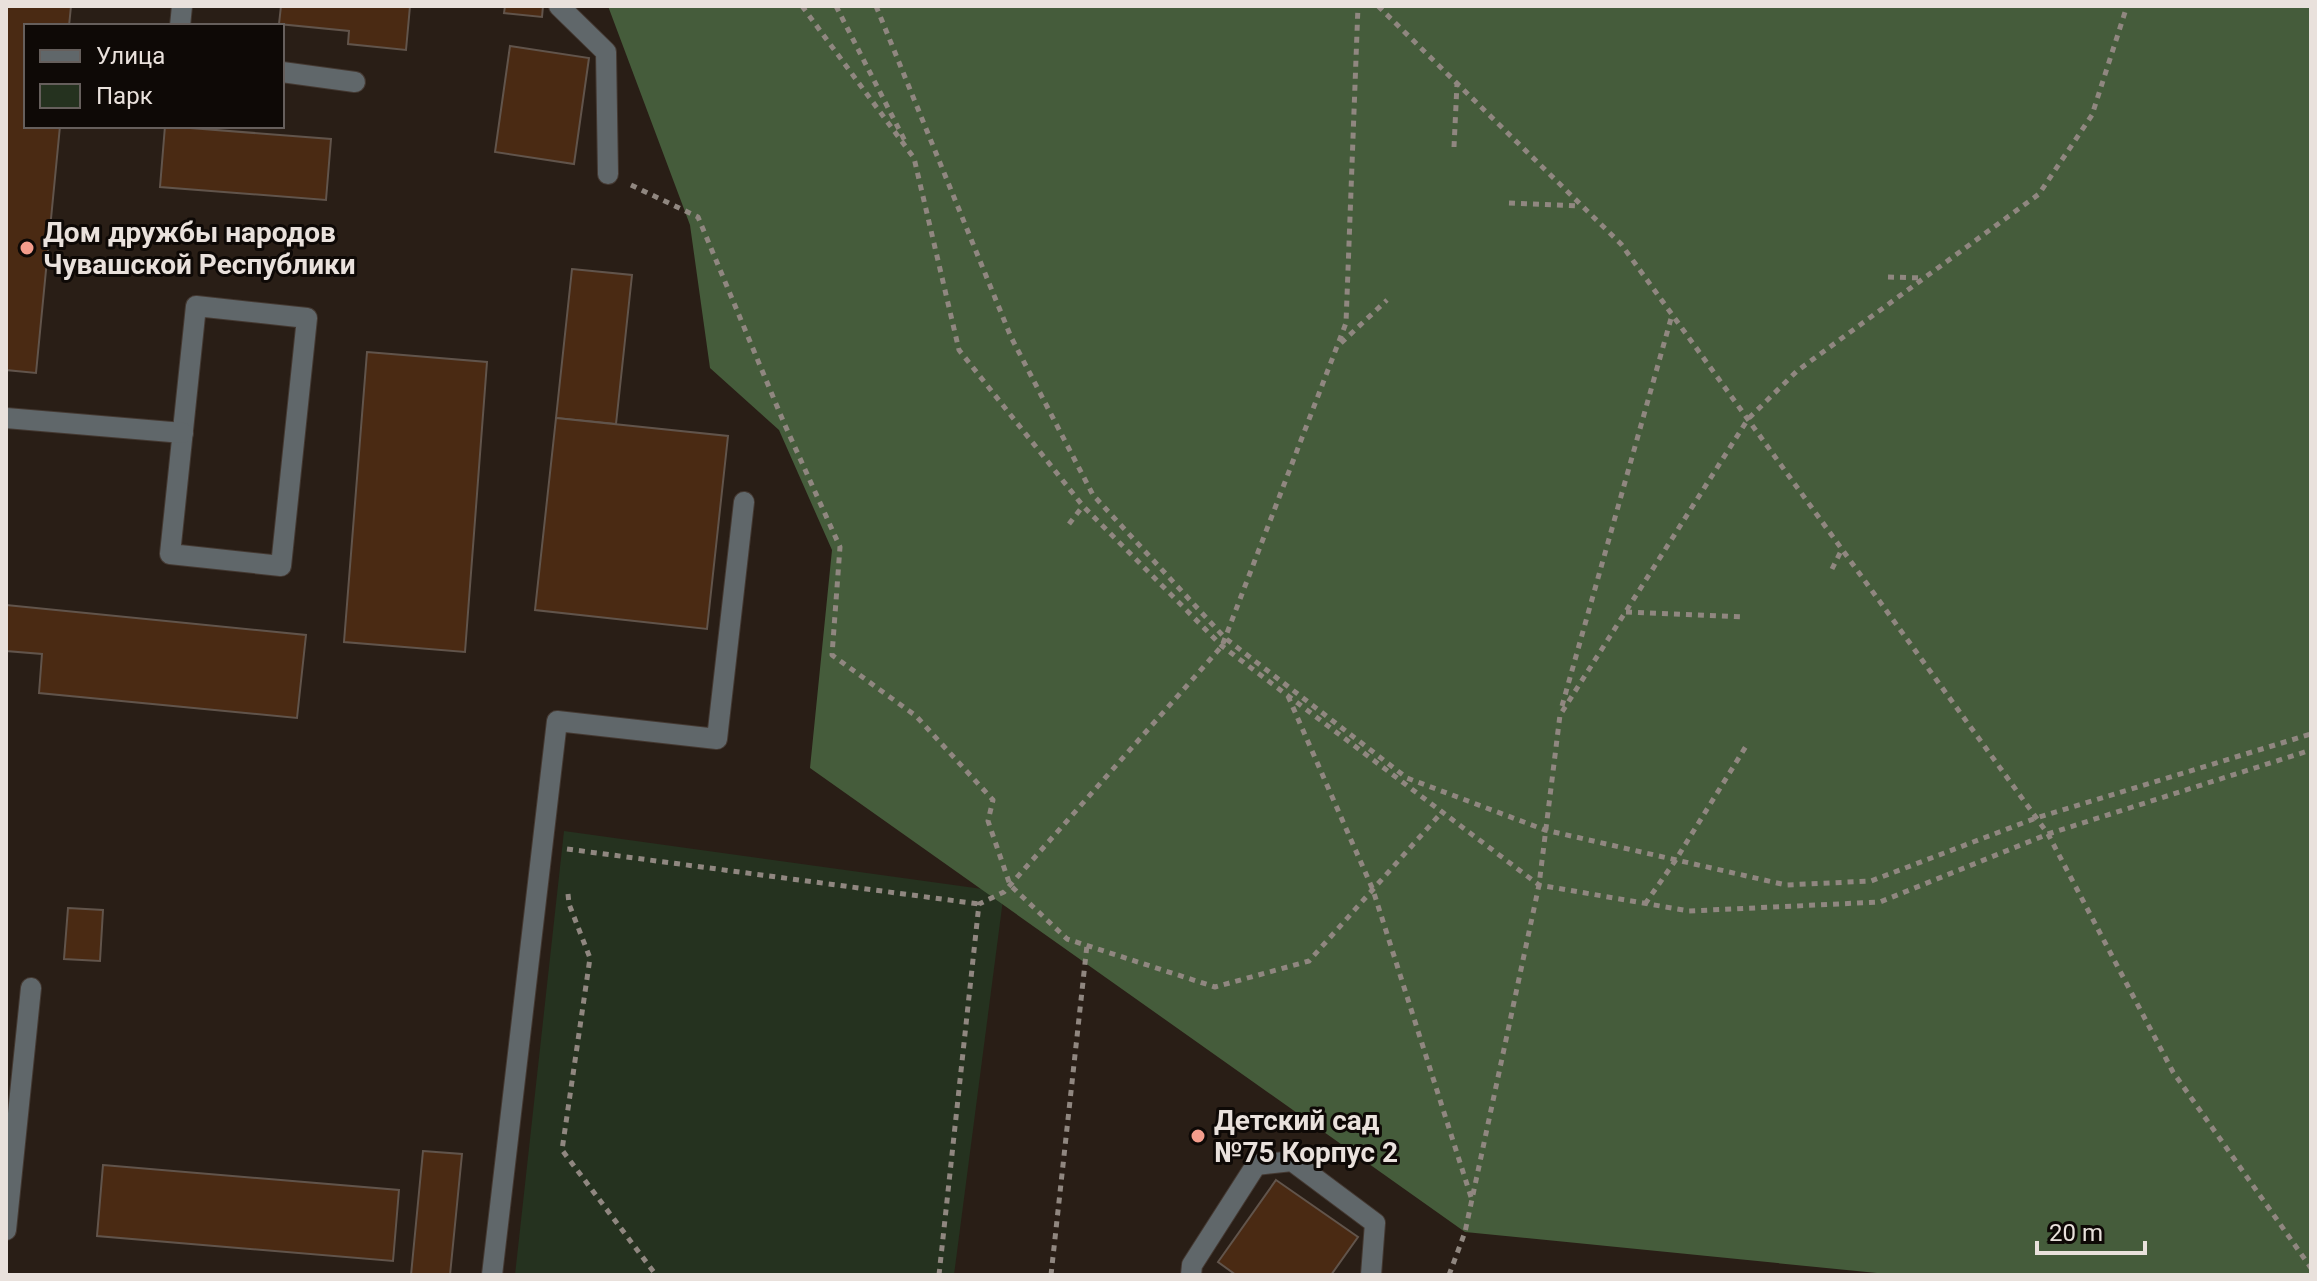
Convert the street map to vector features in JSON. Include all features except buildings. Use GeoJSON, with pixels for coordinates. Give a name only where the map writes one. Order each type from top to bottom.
{"type":"FeatureCollection","features":[{"type":"Feature","properties":{"kind":"lane"},"geometry":{"type":"LineString","coordinates":[[559,6],[606,52],[608,174]]}},
{"type":"Feature","properties":{"kind":"lane"},"geometry":{"type":"LineString","coordinates":[[284,72],[355,82]]}},
{"type":"Feature","properties":{"kind":"lane"},"geometry":{"type":"LineString","coordinates":[[196,306],[307,318],[281,566],[170,554],[183,433],[196,306]]}},
{"type":"Feature","properties":{"kind":"lane"},"geometry":{"type":"LineString","coordinates":[[6,418],[183,433]]}},
{"type":"Feature","properties":{"kind":"lane"},"geometry":{"type":"LineString","coordinates":[[492,1275],[557,721],[717,739],[744,502]]}},
{"type":"Feature","properties":{"kind":"lane"},"geometry":{"type":"LineString","coordinates":[[6,1230],[31,988]]}},
{"type":"Feature","properties":{"kind":"lane"},"geometry":{"type":"LineString","coordinates":[[1191,1275],[1192,1265],[1256,1165],[1292,1161],[1375,1223],[1371,1275]]}},
{"type":"Feature","properties":{"kind":"path"},"geometry":{"type":"LineString","coordinates":[[802,6],[914,158]]}},
{"type":"Feature","properties":{"kind":"path"},"geometry":{"type":"LineString","coordinates":[[836,6],[914,158],[959,350],[1083,506],[1222,646],[1539,885],[1689,911],[1880,902],[2048,834],[2311,750]]}},
{"type":"Feature","properties":{"kind":"path"},"geometry":{"type":"LineString","coordinates":[[876,6],[1011,337],[1093,495],[1225,638],[1407,778],[1545,830],[1675,861],[1786,885],[1871,881],[2036,818],[2311,734]]}},
{"type":"Feature","properties":{"kind":"path"},"geometry":{"type":"LineString","coordinates":[[562,849],[979,904],[1004,892],[1222,646],[1346,323],[1358,6]]}},
{"type":"Feature","properties":{"kind":"path"},"geometry":{"type":"LineString","coordinates":[[1378,6],[1621,244],[2048,834],[2173,1072],[2311,1268]]}},
{"type":"Feature","properties":{"kind":"path"},"geometry":{"type":"LineString","coordinates":[[1560,715],[1748,419],[1797,371],[2039,194],[2092,115],[2127,6]]}},
{"type":"Feature","properties":{"kind":"path"},"geometry":{"type":"LineString","coordinates":[[1454,147],[1457,84]]}},
{"type":"Feature","properties":{"kind":"path"},"geometry":{"type":"LineString","coordinates":[[608,174],[698,217],[784,423],[840,547],[832,655],[916,716],[993,800],[988,821],[1010,885],[1067,939],[1215,987],[1309,961],[1442,812]]}},
{"type":"Feature","properties":{"kind":"path"},"geometry":{"type":"LineString","coordinates":[[1509,203],[1581,206]]}},
{"type":"Feature","properties":{"kind":"path"},"geometry":{"type":"LineString","coordinates":[[1888,277],[1924,278]]}},
{"type":"Feature","properties":{"kind":"path"},"geometry":{"type":"LineString","coordinates":[[1337,346],[1387,300]]}},
{"type":"Feature","properties":{"kind":"path"},"geometry":{"type":"LineString","coordinates":[[1449,1275],[1465,1232],[1539,885],[1560,715],[1672,315]]}},
{"type":"Feature","properties":{"kind":"path"},"geometry":{"type":"LineString","coordinates":[[1069,524],[1083,506]]}},
{"type":"Feature","properties":{"kind":"path"},"geometry":{"type":"LineString","coordinates":[[1832,569],[1842,549]]}},
{"type":"Feature","properties":{"kind":"path"},"geometry":{"type":"LineString","coordinates":[[1625,612],[1743,617]]}},
{"type":"Feature","properties":{"kind":"path"},"geometry":{"type":"LineString","coordinates":[[1287,695],[1373,890],[1472,1199]]}},
{"type":"Feature","properties":{"kind":"path"},"geometry":{"type":"LineString","coordinates":[[1645,904],[1748,743]]}},
{"type":"Feature","properties":{"kind":"path"},"geometry":{"type":"LineString","coordinates":[[567,890],[569,904],[590,958],[562,1150],[656,1275]]}},
{"type":"Feature","properties":{"kind":"path"},"geometry":{"type":"LineString","coordinates":[[939,1275],[979,904]]}},
{"type":"Feature","properties":{"kind":"path"},"geometry":{"type":"LineString","coordinates":[[1051,1275],[1087,945]]}},
{"type":"Feature","properties":{"kind":"green space"},"geometry":{"type":"Polygon","coordinates":[[[608,6],[2311,6],[2311,1275],[1897,1275],[1465,1232],[810,768],[832,550],[779,430],[710,368],[690,225],[608,6]]]}},
{"type":"Feature","properties":{"kind":"green space"},"geometry":{"type":"Polygon","coordinates":[[[564,831],[1004,892],[954,1275],[515,1275],[564,831]]]}},
{"type":"Feature","properties":{"kind":"place","name":"Дом дружбы народов Чувашской Республики"},"geometry":{"type":"Point","coordinates":[27,248]}},
{"type":"Feature","properties":{"kind":"place","name":"Детский сад №75 Корпус 2"},"geometry":{"type":"Point","coordinates":[1198,1136]}}]}
